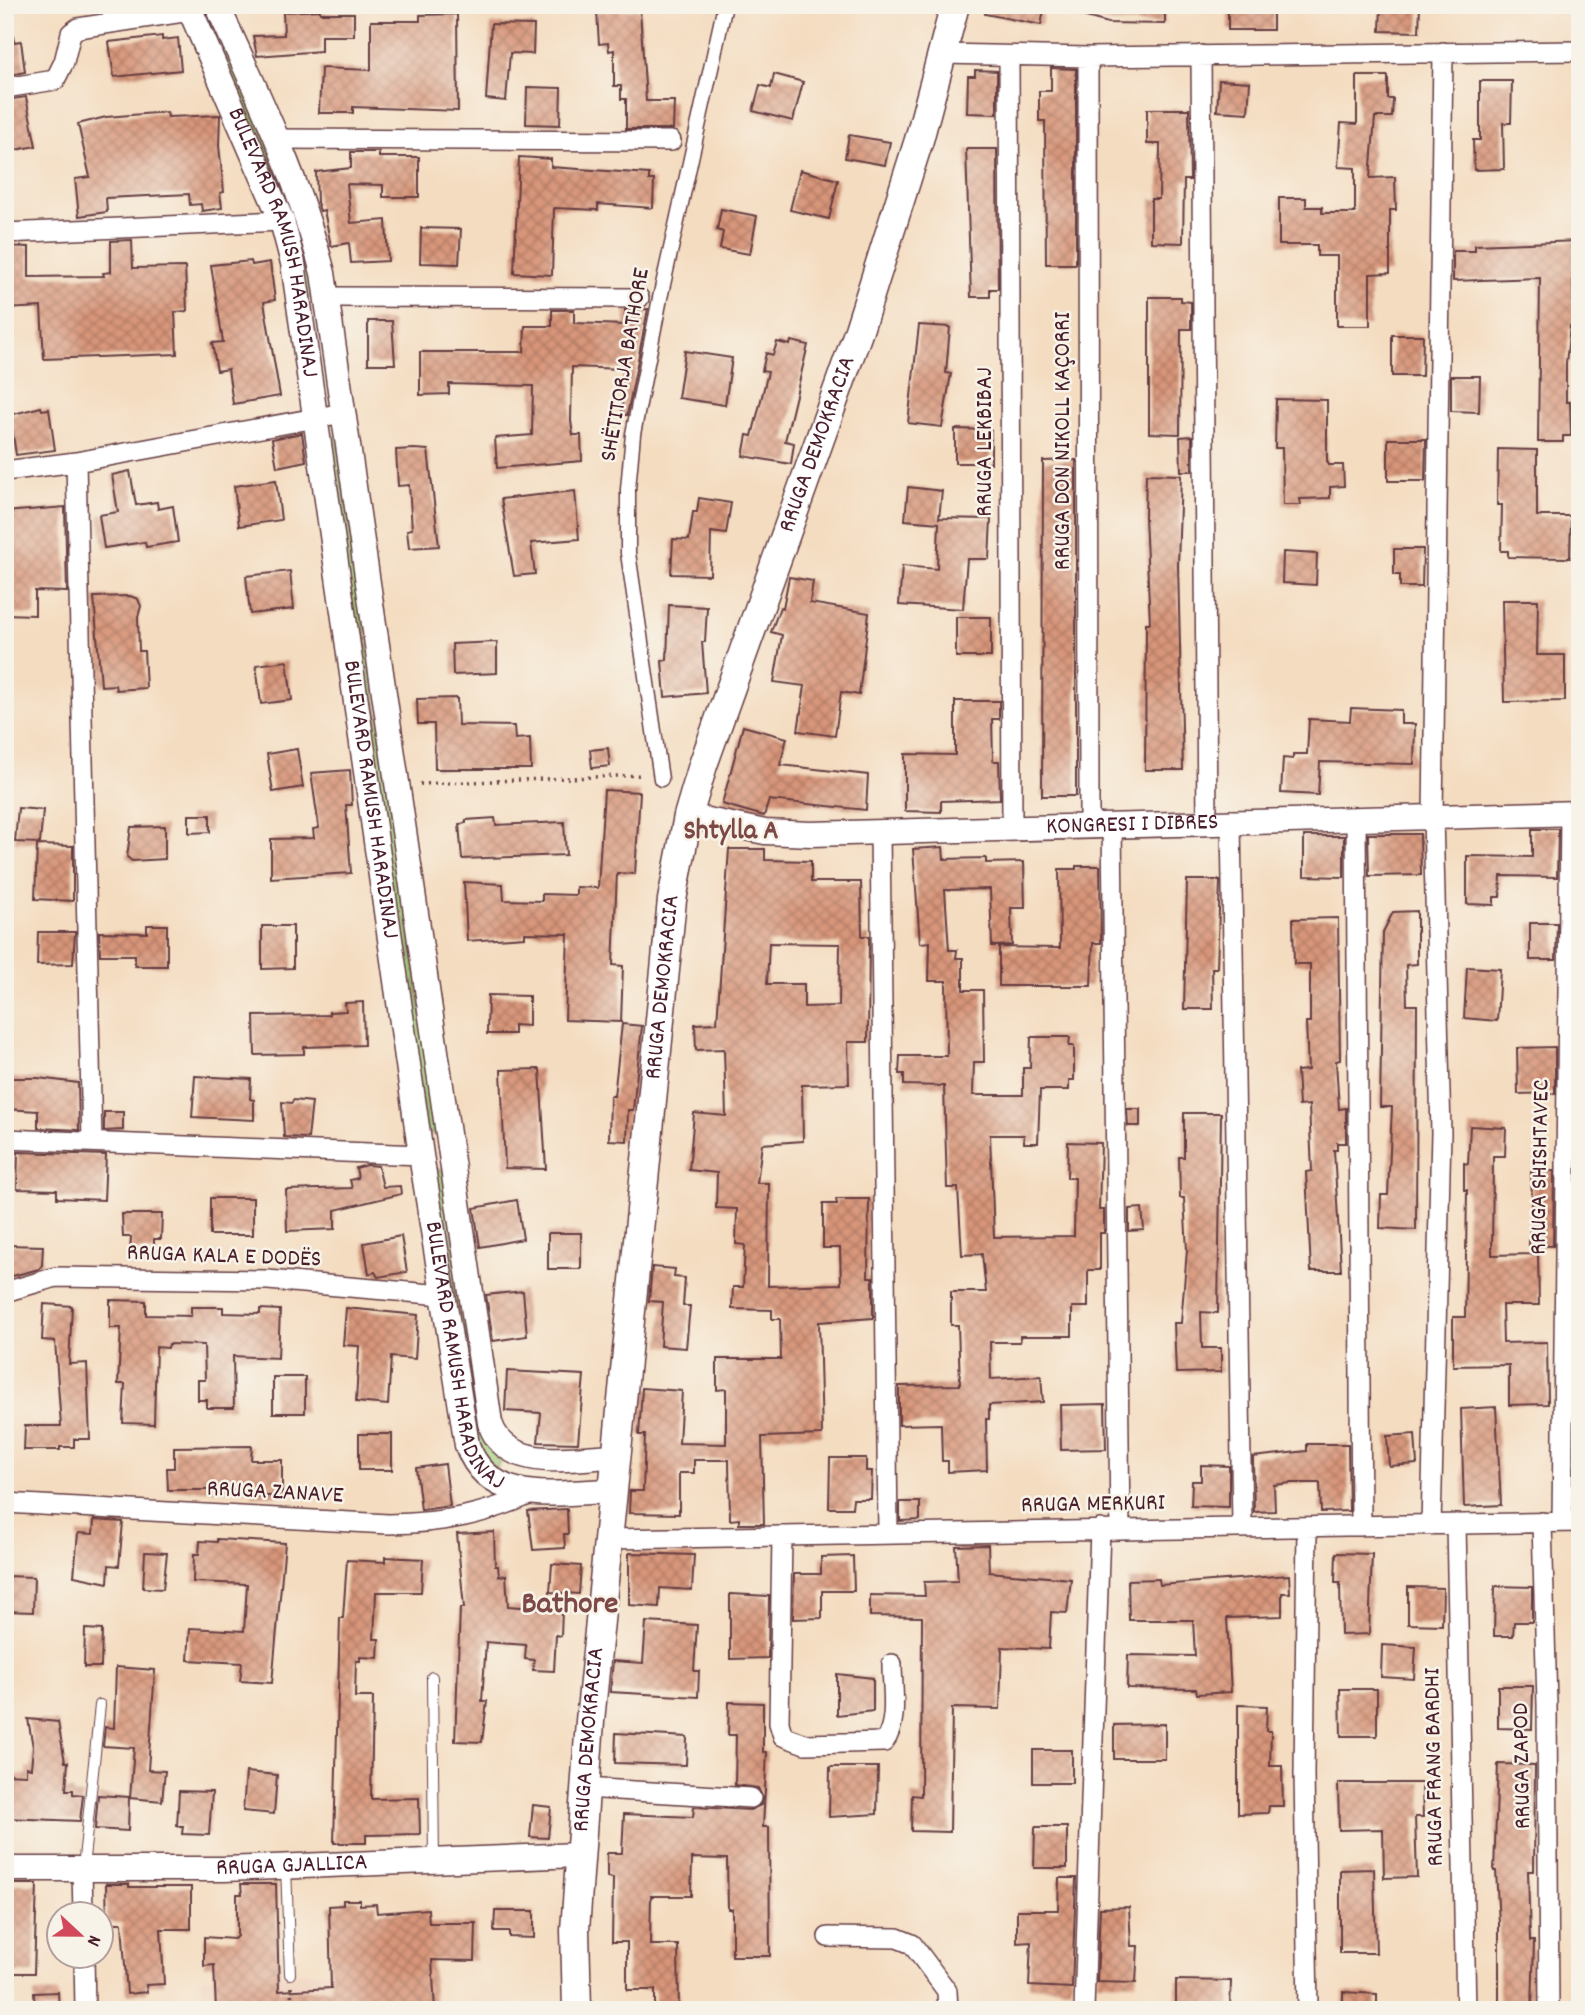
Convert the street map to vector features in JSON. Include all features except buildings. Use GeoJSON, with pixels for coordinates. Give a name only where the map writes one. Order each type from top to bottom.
{"type":"FeatureCollection","features":[{"type":"Feature","properties":{"kind":"main road","name":"RRUGA DEMOKRACIA"},"geometry":{"type":"LineString","coordinates":[[577,2010],[575,1930],[584,1788],[611,1491],[672,900],[688,816],[703,765],[859,331],[955,5]]}},
{"type":"Feature","properties":{"kind":"street","name":"BULEVARD RAMUSH HARADINAJ"},"geometry":{"type":"LineString","coordinates":[[217,5],[276,139],[314,237],[327,297],[489,1423],[507,1449],[519,1455],[615,1456]]}},
{"type":"Feature","properties":{"kind":"street","name":"SHËTITORJA BATHORE"},"geometry":{"type":"LineString","coordinates":[[661,779],[628,553],[628,489],[633,435],[652,339],[725,5]]}},
{"type":"Feature","properties":{"kind":"street","name":"BULEVARD RAMUSH HARADINAJ"},"geometry":{"type":"LineString","coordinates":[[189,8],[282,221],[293,263],[421,1155],[464,1435],[471,1455],[482,1472],[501,1486],[536,1492],[611,1491]]}},
{"type":"Feature","properties":{"kind":"street"},"geometry":{"type":"LineString","coordinates":[[5,88],[55,80],[64,62],[71,33],[78,28],[189,8]]}},
{"type":"Feature","properties":{"kind":"street"},"geometry":{"type":"LineString","coordinates":[[942,54],[1088,57],[1580,51]]}},
{"type":"Feature","properties":{"kind":"street"},"geometry":{"type":"LineString","coordinates":[[1431,1525],[1441,1052],[1433,816],[1443,52]]}},
{"type":"Feature","properties":{"kind":"street"},"geometry":{"type":"LineString","coordinates":[[1201,55],[1219,821],[1242,1526]]}},
{"type":"Feature","properties":{"kind":"street","name":"RRUGA LEKBIBAJ"},"geometry":{"type":"LineString","coordinates":[[1009,56],[1012,827]]}},
{"type":"Feature","properties":{"kind":"street","name":"RRUGA DON NIKOLL KAÇORRI"},"geometry":{"type":"LineString","coordinates":[[1084,2010],[1110,1529],[1088,57]]}},
{"type":"Feature","properties":{"kind":"street"},"geometry":{"type":"LineString","coordinates":[[276,139],[671,141]]}},
{"type":"Feature","properties":{"kind":"street"},"geometry":{"type":"LineString","coordinates":[[5,233],[282,221]]}},
{"type":"Feature","properties":{"kind":"street"},"geometry":{"type":"LineString","coordinates":[[327,297],[639,298]]}},
{"type":"Feature","properties":{"kind":"street"},"geometry":{"type":"LineString","coordinates":[[5,471],[76,463],[343,413]]}},
{"type":"Feature","properties":{"kind":"street"},"geometry":{"type":"LineString","coordinates":[[76,463],[92,1142]]}},
{"type":"Feature","properties":{"kind":"street","name":"KONGRESI I DIBRES"},"geometry":{"type":"LineString","coordinates":[[688,816],[765,832],[1575,813]]}},
{"type":"Feature","properties":{"kind":"street","name":"RRUGA SHISHTAVEC"},"geometry":{"type":"LineString","coordinates":[[1571,1522],[1575,813]]}},
{"type":"Feature","properties":{"kind":"street"},"geometry":{"type":"LineString","coordinates":[[1356,818],[1361,1526]]}},
{"type":"Feature","properties":{"kind":"street"},"geometry":{"type":"LineString","coordinates":[[880,831],[888,1534]]}},
{"type":"Feature","properties":{"kind":"street"},"geometry":{"type":"LineString","coordinates":[[5,1139],[451,1157]]}},
{"type":"Feature","properties":{"kind":"street","name":"RRUGA KALA E DODËS"},"geometry":{"type":"LineString","coordinates":[[5,1292],[56,1277],[268,1280],[443,1295]]}},
{"type":"Feature","properties":{"kind":"street"},"geometry":{"type":"LineString","coordinates":[[536,1492],[537,1457]]}},
{"type":"Feature","properties":{"kind":"street","name":"RRUGA ZANAVE"},"geometry":{"type":"LineString","coordinates":[[5,1503],[429,1524],[492,1511],[536,1492]]}},
{"type":"Feature","properties":{"kind":"street","name":"RRUGA ZAPOD"},"geometry":{"type":"LineString","coordinates":[[1542,1522],[1547,1705],[1549,2010]]}},
{"type":"Feature","properties":{"kind":"street","name":"RRUGA MERKURI"},"geometry":{"type":"LineString","coordinates":[[608,1539],[1571,1522]]}},
{"type":"Feature","properties":{"kind":"street","name":"RRUGA FRANG BARDHI"},"geometry":{"type":"LineString","coordinates":[[1456,1524],[1466,2010]]}},
{"type":"Feature","properties":{"kind":"street"},"geometry":{"type":"LineString","coordinates":[[1307,1527],[1304,1774],[1308,2010]]}},
{"type":"Feature","properties":{"kind":"street"},"geometry":{"type":"LineString","coordinates":[[782,1536],[779,1723],[783,1736],[804,1744],[884,1742],[890,1733],[892,1721],[892,1664]]}},
{"type":"Feature","properties":{"kind":"street"},"geometry":{"type":"LineString","coordinates":[[584,1788],[751,1798]]}},
{"type":"Feature","properties":{"kind":"street","name":"RRUGA GJALLICA"},"geometry":{"type":"LineString","coordinates":[[5,1869],[82,1871],[286,1867],[579,1856]]}},
{"type":"Feature","properties":{"kind":"street"},"geometry":{"type":"LineString","coordinates":[[82,1871],[83,1899]]}},
{"type":"Feature","properties":{"kind":"street"},"geometry":{"type":"LineString","coordinates":[[828,1937],[897,1938],[912,1944],[947,1991],[948,2010]]}},
{"type":"Feature","properties":{"kind":"street"},"geometry":{"type":"LineString","coordinates":[[84,1969],[85,2010]]}},
{"type":"Feature","properties":{"kind":"lane"},"geometry":{"type":"LineString","coordinates":[[432,1676],[434,1861]]}},
{"type":"Feature","properties":{"kind":"lane"},"geometry":{"type":"LineString","coordinates":[[82,1871],[100,1705]]}},
{"type":"Feature","properties":{"kind":"lane"},"geometry":{"type":"LineString","coordinates":[[286,1867],[290,1974]]}},
{"type":"Feature","properties":{"kind":"path"},"geometry":{"type":"LineString","coordinates":[[396,785],[638,774],[661,779]]}},
{"type":"Feature","properties":{"kind":"path"},"geometry":{"type":"LineString","coordinates":[[290,1974],[292,2010]]}},
{"type":"Feature","properties":{"kind":"shaded area"},"geometry":{"type":"Polygon","coordinates":[[[388,1968],[390,2010],[203,2010],[201,1978],[388,1968]]]}},
{"type":"Feature","properties":{"kind":"green space"},"geometry":{"type":"Polygon","coordinates":[[[197,5],[208,5],[290,196],[317,297],[306,298],[197,5]]]}},
{"type":"Feature","properties":{"kind":"green space"},"geometry":{"type":"Polygon","coordinates":[[[337,436],[439,1132],[427,1134],[325,438],[337,436]]]}},
{"type":"Feature","properties":{"kind":"green space"},"geometry":{"type":"Polygon","coordinates":[[[443,1169],[481,1431],[488,1447],[501,1460],[495,1470],[480,1453],[432,1171],[443,1169]]]}},
{"type":"Feature","properties":{"kind":"district","name":"Shtylla A"},"geometry":{"type":"Point","coordinates":[731,833]}},
{"type":"Feature","properties":{"kind":"district","name":"Bathore"},"geometry":{"type":"Point","coordinates":[570,1606]}}]}
